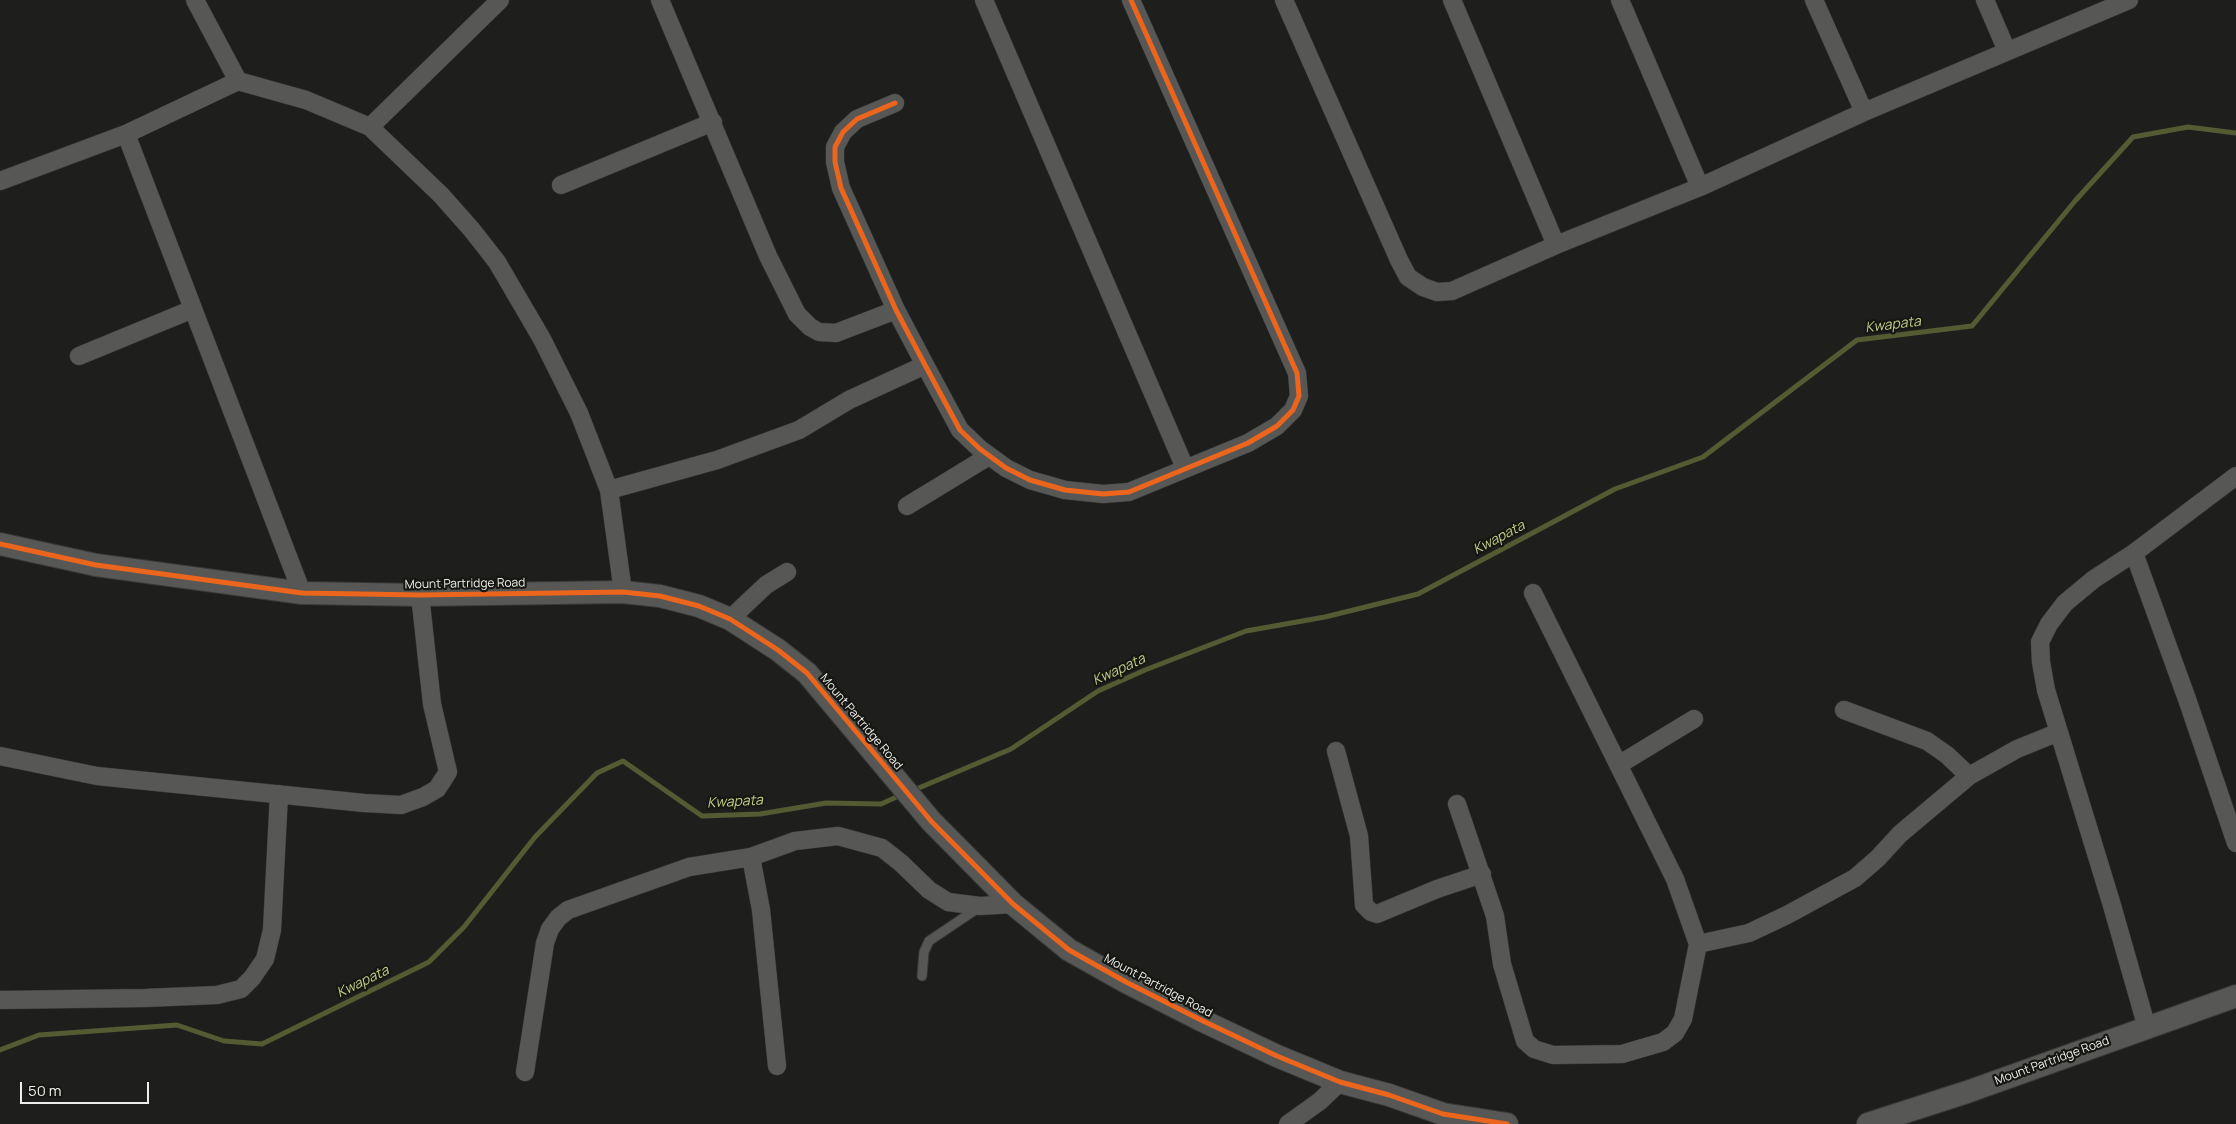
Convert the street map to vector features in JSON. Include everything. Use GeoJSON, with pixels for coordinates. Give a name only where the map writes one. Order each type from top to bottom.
{"type":"FeatureCollection","features":[{"type":"Feature","properties":{"kind":"street"},"geometry":{"type":"LineString","coordinates":[[195,0],[238,81]]}},
{"type":"Feature","properties":{"kind":"street"},"geometry":{"type":"LineString","coordinates":[[370,127],[500,0]]}},
{"type":"Feature","properties":{"kind":"street"},"geometry":{"type":"LineString","coordinates":[[660,0],[768,256],[797,314],[819,332],[836,332],[896,310]]}},
{"type":"Feature","properties":{"kind":"street"},"geometry":{"type":"LineString","coordinates":[[984,0],[1184,468]]}},
{"type":"Feature","properties":{"kind":"street"},"geometry":{"type":"LineString","coordinates":[[895,103],[857,119],[843,132],[836,147],[836,162],[842,188],[896,310],[960,430],[989,456],[1006,468],[1030,480],[1065,490],[1102,494],[1129,492],[1248,442],[1277,426],[1293,410],[1299,396],[1297,373],[1131,0]]}},
{"type":"Feature","properties":{"kind":"street"},"geometry":{"type":"LineString","coordinates":[[1284,0],[1408,277],[1423,287],[1437,292],[1452,291],[1556,245],[1700,187],[1864,112],[2129,0]]}},
{"type":"Feature","properties":{"kind":"street"},"geometry":{"type":"LineString","coordinates":[[1452,0],[1556,245]]}},
{"type":"Feature","properties":{"kind":"street"},"geometry":{"type":"LineString","coordinates":[[1620,0],[1700,187]]}},
{"type":"Feature","properties":{"kind":"street"},"geometry":{"type":"LineString","coordinates":[[1814,0],[1864,112]]}},
{"type":"Feature","properties":{"kind":"street"},"geometry":{"type":"LineString","coordinates":[[1985,0],[2007,51]]}},
{"type":"Feature","properties":{"kind":"street"},"geometry":{"type":"LineString","coordinates":[[0,181],[126,134],[238,81],[306,100],[370,127],[441,195],[497,262],[542,339],[579,413],[610,490],[623,592]]}},
{"type":"Feature","properties":{"kind":"street"},"geometry":{"type":"LineString","coordinates":[[561,185],[713,122]]}},
{"type":"Feature","properties":{"kind":"street"},"geometry":{"type":"LineString","coordinates":[[126,134],[302,593]]}},
{"type":"Feature","properties":{"kind":"street"},"geometry":{"type":"LineString","coordinates":[[79,356],[193,309]]}},
{"type":"Feature","properties":{"kind":"street"},"geometry":{"type":"LineString","coordinates":[[610,490],[717,460],[799,430],[849,400],[925,366]]}},
{"type":"Feature","properties":{"kind":"street"},"geometry":{"type":"LineString","coordinates":[[907,506],[989,456]]}},
{"type":"Feature","properties":{"kind":"street"},"geometry":{"type":"LineString","coordinates":[[2147,1028],[2111,902],[2046,690],[2040,642],[2049,624],[2065,603],[2094,579],[2134,554],[2236,476]]}},
{"type":"Feature","properties":{"kind":"street","name":"Mount Partridge Road"},"geometry":{"type":"LineString","coordinates":[[0,544],[96,565],[302,593],[420,595],[623,592],[660,596],[699,606],[730,619],[778,650],[807,673],[931,821],[1013,904],[1070,950],[1126,982],[1260,1048],[1340,1082],[1388,1095],[1444,1119],[1507,1124]]}},
{"type":"Feature","properties":{"kind":"street"},"geometry":{"type":"LineString","coordinates":[[2134,554],[2187,699],[2236,843]]}},
{"type":"Feature","properties":{"kind":"street"},"geometry":{"type":"LineString","coordinates":[[730,619],[766,585],[787,572]]}},
{"type":"Feature","properties":{"kind":"street"},"geometry":{"type":"LineString","coordinates":[[1457,804],[1495,916],[1502,964],[1525,1041],[1534,1049],[1544,1054],[1622,1054],[1663,1042],[1675,1032],[1683,1019],[1698,944],[1675,879],[1620,764],[1533,593]]}},
{"type":"Feature","properties":{"kind":"street"},"geometry":{"type":"LineString","coordinates":[[0,756],[97,776],[364,803],[401,805],[437,790],[448,772],[432,704],[420,595]]}},
{"type":"Feature","properties":{"kind":"street"},"geometry":{"type":"LineString","coordinates":[[1844,710],[1927,741],[1947,755],[1969,776]]}},
{"type":"Feature","properties":{"kind":"street"},"geometry":{"type":"LineString","coordinates":[[1620,764],[1694,719]]}},
{"type":"Feature","properties":{"kind":"street"},"geometry":{"type":"LineString","coordinates":[[1698,944],[1749,933],[1809,904],[1855,878],[1878,858],[1900,834],[1969,776],[2016,749],[2059,732]]}},
{"type":"Feature","properties":{"kind":"street"},"geometry":{"type":"LineString","coordinates":[[1336,751],[1360,836],[1364,905],[1371,912],[1377,914],[1438,889],[1482,874]]}},
{"type":"Feature","properties":{"kind":"street"},"geometry":{"type":"LineString","coordinates":[[0,1000],[154,998],[217,995],[241,989],[252,978],[265,959],[272,930],[279,794]]}},
{"type":"Feature","properties":{"kind":"street"},"geometry":{"type":"LineString","coordinates":[[525,1072],[545,943],[550,929],[558,918],[568,910],[689,867],[751,857],[795,841],[838,836],[882,848],[940,898],[959,905],[1013,904]]}},
{"type":"Feature","properties":{"kind":"street"},"geometry":{"type":"LineString","coordinates":[[751,857],[761,910],[777,1066]]}},
{"type":"Feature","properties":{"kind":"street","name":"Mount Partridge Road"},"geometry":{"type":"LineString","coordinates":[[1881,1122],[2236,996]]}},
{"type":"Feature","properties":{"kind":"street"},"geometry":{"type":"LineString","coordinates":[[1288,1124],[1320,1101],[1340,1082]]}},
{"type":"Feature","properties":{"kind":"lane"},"geometry":{"type":"LineString","coordinates":[[922,976],[924,952],[929,941],[980,906]]}},
{"type":"Feature","properties":{"kind":"waterway","name":"Kwapata"},"geometry":{"type":"LineString","coordinates":[[914,790],[1011,749],[1098,691],[1145,670],[1246,631],[1325,617],[1418,594],[1615,489],[1703,457],[1857,340],[1972,326],[2075,201],[2133,137],[2188,127],[2236,133]]}},
{"type":"Feature","properties":{"kind":"waterway","name":"Kwapata"},"geometry":{"type":"LineString","coordinates":[[0,1050],[39,1035],[177,1025],[224,1041],[262,1044],[429,962],[464,927],[535,837],[597,773],[623,761],[702,816],[760,814],[826,803],[881,804],[901,795]]}},
{"type":"Feature","properties":{"kind":"cycle path"},"geometry":{"type":"LineString","coordinates":[[895,103],[857,119],[843,132],[835,147],[835,162],[841,188],[896,310],[960,430],[980,449],[1006,468],[1030,480],[1065,490],[1103,494],[1129,492],[1248,443],[1277,426],[1293,410],[1299,396],[1297,373],[1131,0]]}},
{"type":"Feature","properties":{"kind":"cycle path"},"geometry":{"type":"LineString","coordinates":[[0,544],[96,565],[302,593],[420,595],[623,592],[660,596],[699,606],[730,619],[778,650],[807,673],[931,821],[1013,904],[1069,950],[1126,982],[1201,1020],[1277,1056],[1340,1082],[1389,1095],[1443,1114],[1507,1124]]}}]}
